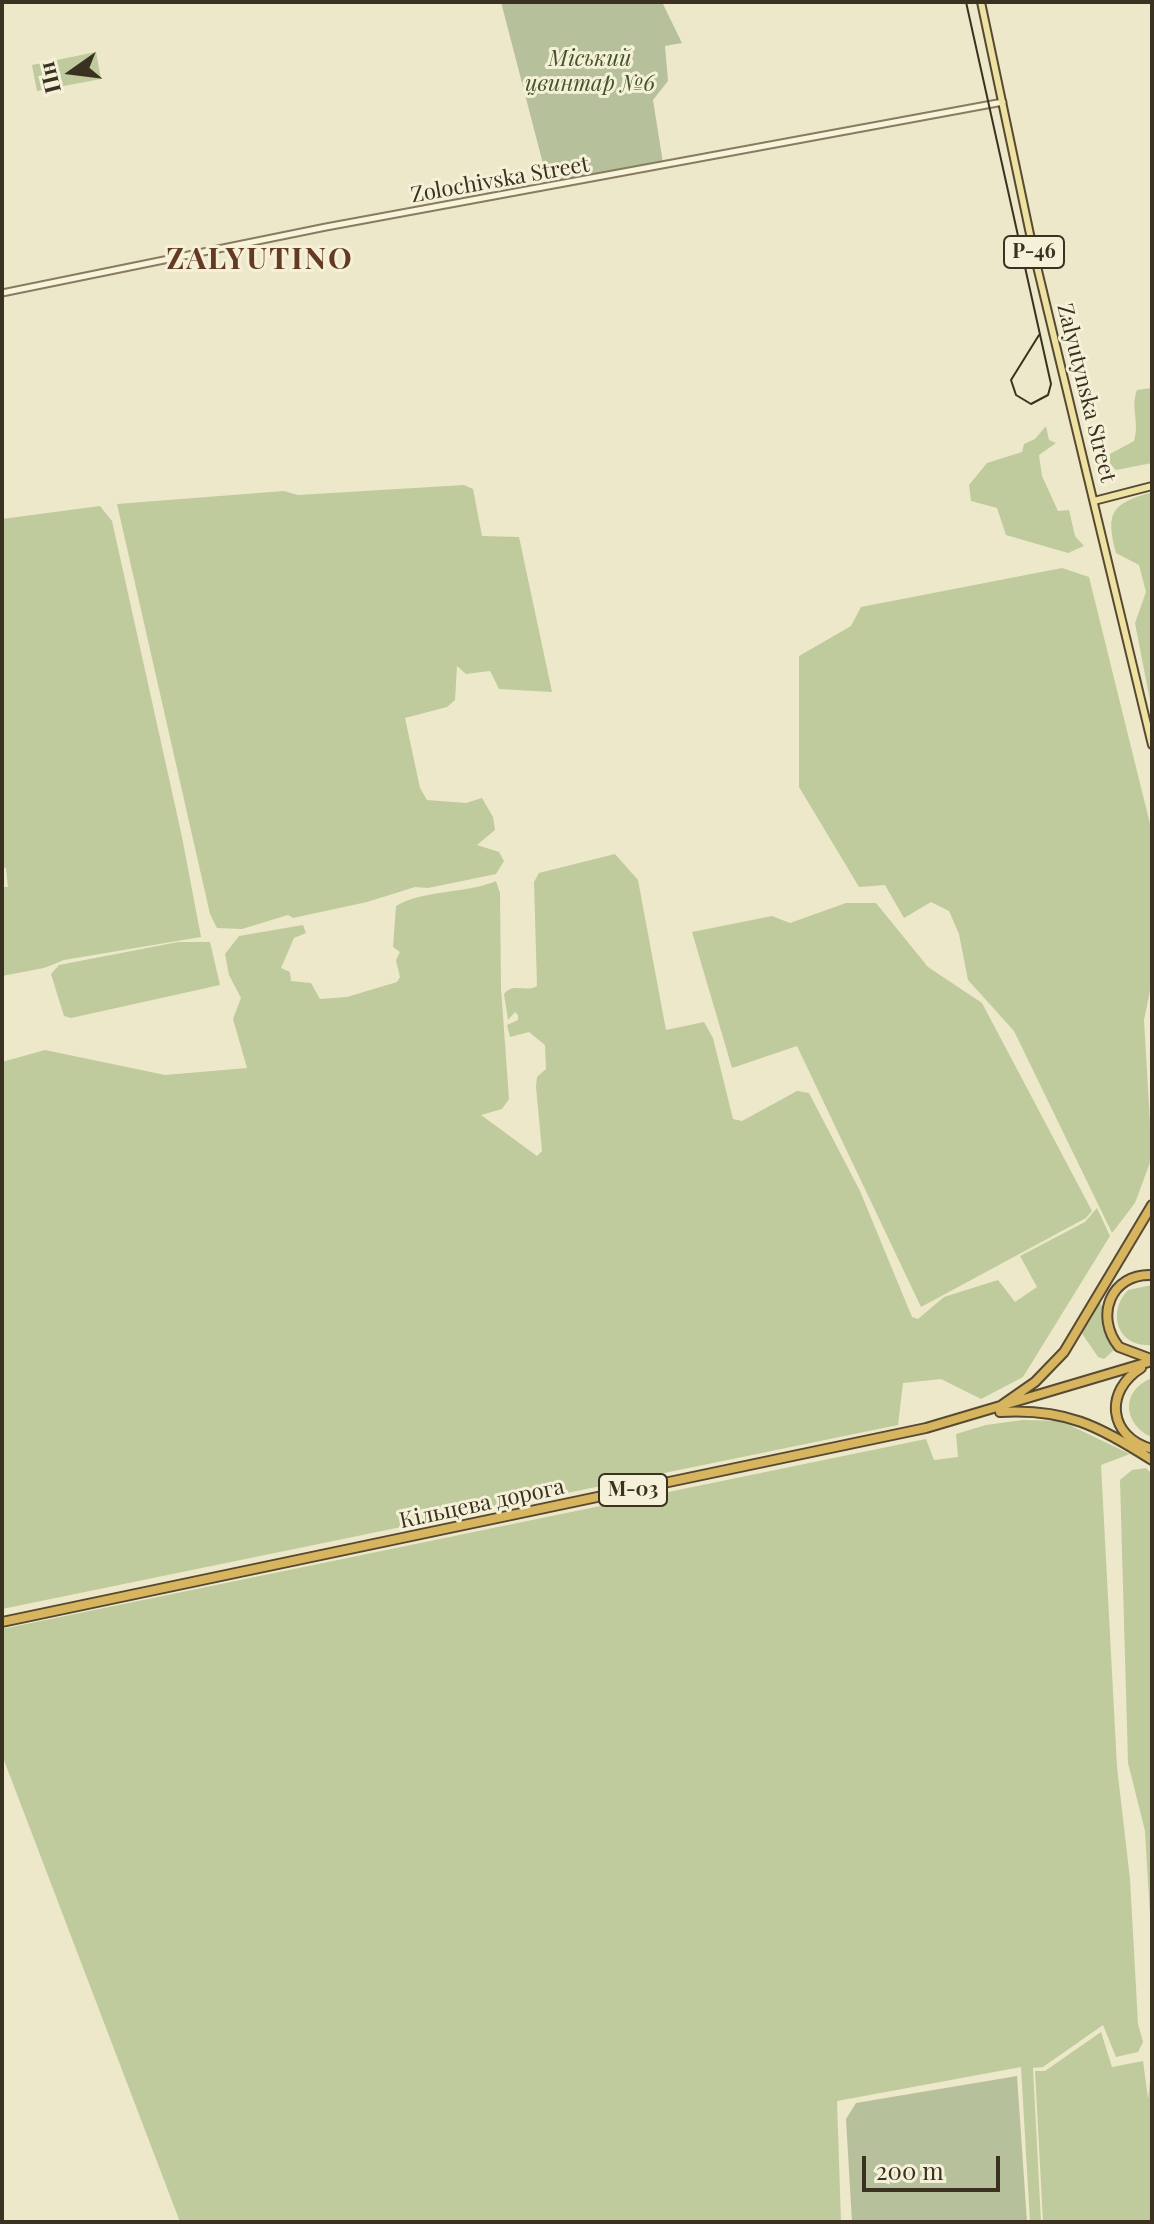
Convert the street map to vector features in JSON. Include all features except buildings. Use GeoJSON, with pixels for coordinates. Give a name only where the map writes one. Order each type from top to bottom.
{"type":"FeatureCollection","features":[{"type":"Feature","properties":{"kind":"highway"},"geometry":{"type":"LineString","coordinates":[[983,1414],[1027,1389],[1057,1361],[1152,1205]]}},
{"type":"Feature","properties":{"kind":"highway"},"geometry":{"type":"LineString","coordinates":[[1152,1275],[1133,1276],[1120,1283],[1110,1298],[1107,1319],[1119,1347],[1152,1360]]}},
{"type":"Feature","properties":{"kind":"highway"},"geometry":{"type":"LineString","coordinates":[[1152,1360],[1125,1380],[1115,1408],[1118,1424],[1126,1436],[1152,1449]]}},
{"type":"Feature","properties":{"kind":"highway","name":"Кільцева дорога"},"geometry":{"type":"LineString","coordinates":[[2,1622],[983,1414],[1152,1360]]}},
{"type":"Feature","properties":{"kind":"highway"},"geometry":{"type":"LineString","coordinates":[[983,1414],[1061,1413],[1095,1426],[1152,1460]]}},
{"type":"Feature","properties":{"kind":"main road","name":"Zalyutynska Street"},"geometry":{"type":"LineString","coordinates":[[981,2],[1035,258],[1152,745]]}},
{"type":"Feature","properties":{"kind":"main road"},"geometry":{"type":"LineString","coordinates":[[1094,501],[1152,486]]}},
{"type":"Feature","properties":{"kind":"street","name":"Zolochivska Street"},"geometry":{"type":"LineString","coordinates":[[2,293],[324,228],[1004,102]]}},
{"type":"Feature","properties":{"kind":"green space","name":"Міський цвинтар №6"},"geometry":{"type":"Polygon","coordinates":[[[501,2],[662,2],[682,43],[665,46],[668,81],[653,100],[663,163],[548,183],[501,2]]]}},
{"type":"Feature","properties":{"kind":"green space"},"geometry":{"type":"Polygon","coordinates":[[[96,52],[101,79],[37,91],[32,65],[96,52]]]}},
{"type":"Feature","properties":{"kind":"green space"},"geometry":{"type":"Polygon","coordinates":[[[1152,388],[1152,463],[1116,470],[1110,464],[1110,454],[1134,441],[1137,390],[1152,388]]]}},
{"type":"Feature","properties":{"kind":"green space"},"geometry":{"type":"Polygon","coordinates":[[[1046,426],[1049,440],[1056,443],[1039,455],[1042,476],[1058,511],[1069,510],[1075,536],[1084,546],[1068,553],[1006,535],[997,508],[971,501],[969,485],[987,463],[1022,452],[1024,444],[1035,439],[1046,426]]]}},
{"type":"Feature","properties":{"kind":"green space"},"geometry":{"type":"Polygon","coordinates":[[[464,485],[473,489],[482,536],[519,537],[552,692],[499,689],[490,671],[466,674],[457,666],[455,700],[447,707],[405,718],[420,788],[427,800],[466,803],[482,798],[493,817],[495,830],[477,845],[499,852],[504,861],[496,874],[428,888],[415,887],[367,902],[293,918],[288,915],[242,929],[217,928],[210,914],[117,504],[284,491],[298,495],[464,485]]]}},
{"type":"Feature","properties":{"kind":"green space"},"geometry":{"type":"Polygon","coordinates":[[[1152,492],[1152,711],[1135,623],[1146,592],[1139,565],[1116,553],[1111,527],[1115,511],[1120,506],[1152,492]]]}},
{"type":"Feature","properties":{"kind":"green space"},"geometry":{"type":"Polygon","coordinates":[[[100,506],[112,521],[201,937],[64,960],[44,968],[2,976],[2,887],[8,887],[6,868],[2,867],[2,519],[100,506]]]}},
{"type":"Feature","properties":{"kind":"green space"},"geometry":{"type":"Polygon","coordinates":[[[1062,568],[1089,577],[1152,832],[1152,981],[1144,1020],[1152,1157],[1135,1203],[1112,1233],[1014,1031],[968,980],[959,934],[949,911],[931,902],[904,918],[885,885],[859,887],[799,787],[799,656],[851,626],[861,607],[1062,568]]]}},
{"type":"Feature","properties":{"kind":"green space"},"geometry":{"type":"Polygon","coordinates":[[[615,854],[638,880],[666,1030],[704,1022],[713,1038],[733,1119],[742,1121],[797,1091],[809,1093],[860,1191],[912,1317],[918,1319],[944,1297],[998,1280],[1015,1302],[1037,1287],[1020,1256],[1085,1222],[1097,1208],[1110,1236],[1023,1377],[981,1399],[941,1379],[903,1383],[898,1425],[2,1609],[2,1062],[45,1050],[165,1075],[247,1068],[233,1019],[241,998],[229,975],[225,954],[239,936],[303,925],[306,933],[294,938],[281,968],[290,972],[291,981],[311,983],[320,999],[347,997],[397,982],[400,977],[396,960],[400,952],[393,947],[396,906],[419,897],[496,881],[500,893],[501,988],[509,1099],[502,1109],[481,1115],[537,1156],[542,1151],[536,1087],[537,1077],[546,1069],[545,1045],[529,1032],[510,1037],[507,1025],[518,1020],[518,1015],[515,1012],[508,1020],[504,994],[511,989],[537,986],[534,882],[539,873],[615,854]]]}},
{"type":"Feature","properties":{"kind":"green space"},"geometry":{"type":"Polygon","coordinates":[[[846,903],[876,903],[928,967],[982,1003],[1092,1211],[1086,1218],[921,1307],[797,1046],[732,1068],[692,932],[772,916],[790,923],[846,903]]]}},
{"type":"Feature","properties":{"kind":"green space"},"geometry":{"type":"Polygon","coordinates":[[[178,942],[210,942],[220,985],[71,1018],[64,1016],[51,974],[59,965],[178,942]]]}},
{"type":"Feature","properties":{"kind":"green space"},"geometry":{"type":"Polygon","coordinates":[[[1152,1285],[1152,1345],[1140,1344],[1124,1335],[1119,1327],[1118,1309],[1128,1290],[1152,1285]]]}},
{"type":"Feature","properties":{"kind":"green space"},"geometry":{"type":"Polygon","coordinates":[[[1099,1301],[1114,1350],[1104,1359],[1098,1357],[1081,1332],[1099,1301]]]}},
{"type":"Feature","properties":{"kind":"green space"},"geometry":{"type":"Polygon","coordinates":[[[1152,1378],[1151,1437],[1135,1424],[1129,1407],[1135,1390],[1152,1378]]]}},
{"type":"Feature","properties":{"kind":"green space"},"geometry":{"type":"Polygon","coordinates":[[[1023,1420],[1061,1421],[1130,1454],[1101,1465],[1117,1767],[1130,1879],[1138,2024],[1143,2042],[1138,2052],[1116,2057],[1103,2025],[1043,2067],[1033,2068],[1041,2222],[1030,2222],[1021,2067],[837,2101],[841,2222],[180,2222],[2,1755],[2,1629],[926,1439],[934,1460],[958,1457],[956,1434],[986,1425],[1023,1420]]]}},
{"type":"Feature","properties":{"kind":"green space"},"geometry":{"type":"Polygon","coordinates":[[[1146,1468],[1152,1474],[1152,1950],[1145,1831],[1128,1763],[1120,1480],[1132,1470],[1146,1468]]]}},
{"type":"Feature","properties":{"kind":"green space"},"geometry":{"type":"Polygon","coordinates":[[[1101,2032],[1112,2067],[1143,2061],[1148,2099],[1152,2062],[1152,2222],[1043,2222],[1035,2071],[1045,2071],[1101,2032]]]}},
{"type":"Feature","properties":{"kind":"green space"},"geometry":{"type":"Polygon","coordinates":[[[1017,2076],[1027,2222],[852,2222],[846,2119],[856,2103],[1017,2076]]]}},
{"type":"Feature","properties":{"kind":"tram line"},"geometry":{"type":"LineString","coordinates":[[966,2],[1051,384],[1048,395],[1031,404],[1016,395],[1011,380],[1039,335]]}},
{"type":"Feature","properties":{"kind":"district","name":"ZALYUTІNO"},"geometry":{"type":"Point","coordinates":[260,260]}}]}
